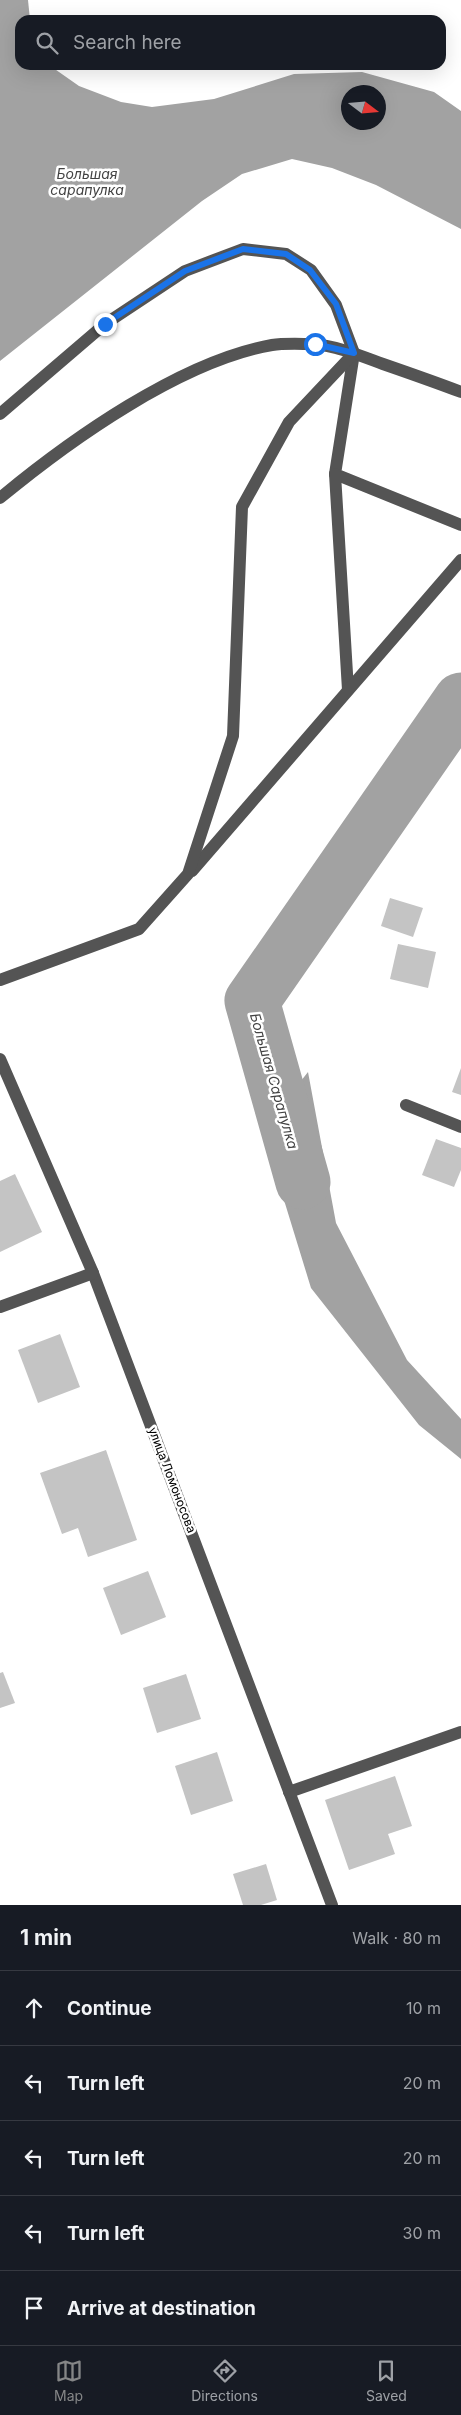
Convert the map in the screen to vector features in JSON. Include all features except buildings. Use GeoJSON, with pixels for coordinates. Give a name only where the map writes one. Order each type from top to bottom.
{"type":"FeatureCollection","features":[{"type":"Feature","properties":{"kind":"street"},"geometry":{"type":"LineString","coordinates":[[0,414],[105,324],[185,271],[243,249],[286,254],[310,270],[336,304],[354,353],[335,474],[348,690]]}},
{"type":"Feature","properties":{"kind":"street"},"geometry":{"type":"LineString","coordinates":[[0,498],[27,476],[125,408],[182,377],[226,358],[272,345],[315,344],[354,353],[461,392]]}},
{"type":"Feature","properties":{"kind":"street"},"geometry":{"type":"LineString","coordinates":[[188,874],[233,736],[242,507],[289,422],[354,353]]}},
{"type":"Feature","properties":{"kind":"street"},"geometry":{"type":"LineString","coordinates":[[335,474],[461,525]]}},
{"type":"Feature","properties":{"kind":"street"},"geometry":{"type":"LineString","coordinates":[[0,980],[139,929],[461,560]]}},
{"type":"Feature","properties":{"kind":"street","name":"улица Ломоносова"},"geometry":{"type":"LineString","coordinates":[[0,1059],[93,1273],[332,1905]]}},
{"type":"Feature","properties":{"kind":"street"},"geometry":{"type":"LineString","coordinates":[[406,1105],[461,1127]]}},
{"type":"Feature","properties":{"kind":"street"},"geometry":{"type":"LineString","coordinates":[[0,1307],[93,1273]]}},
{"type":"Feature","properties":{"kind":"street"},"geometry":{"type":"LineString","coordinates":[[289,1792],[461,1732]]}},
{"type":"Feature","properties":{"kind":"water","name":"Большая сарапулка"},"geometry":{"type":"Polygon","coordinates":[[[0,0],[28,0],[30,15],[15,15],[15,70],[56,70],[79,86],[121,102],[152,107],[214,99],[294,74],[362,72],[434,92],[461,111],[461,229],[376,185],[332,168],[292,159],[242,174],[202,201],[0,361],[0,0]]]}},
{"type":"Feature","properties":{"kind":"water"},"geometry":{"type":"Polygon","coordinates":[[[308,1072],[336,1223],[407,1360],[461,1419],[461,1459],[419,1425],[311,1288],[276,1174],[282,1105],[308,1072]]]}},
{"type":"Feature","properties":{"kind":"waterway","name":"Большая Сарапулка"},"geometry":{"type":"LineString","coordinates":[[303,1182],[252,1001],[461,700]]}},
{"type":"Feature","properties":{"kind":"route"},"geometry":{"type":"LineString","coordinates":[[105,324],[185,271],[243,249],[286,254],[310,270],[336,304],[354,353],[315,344]]}}]}
